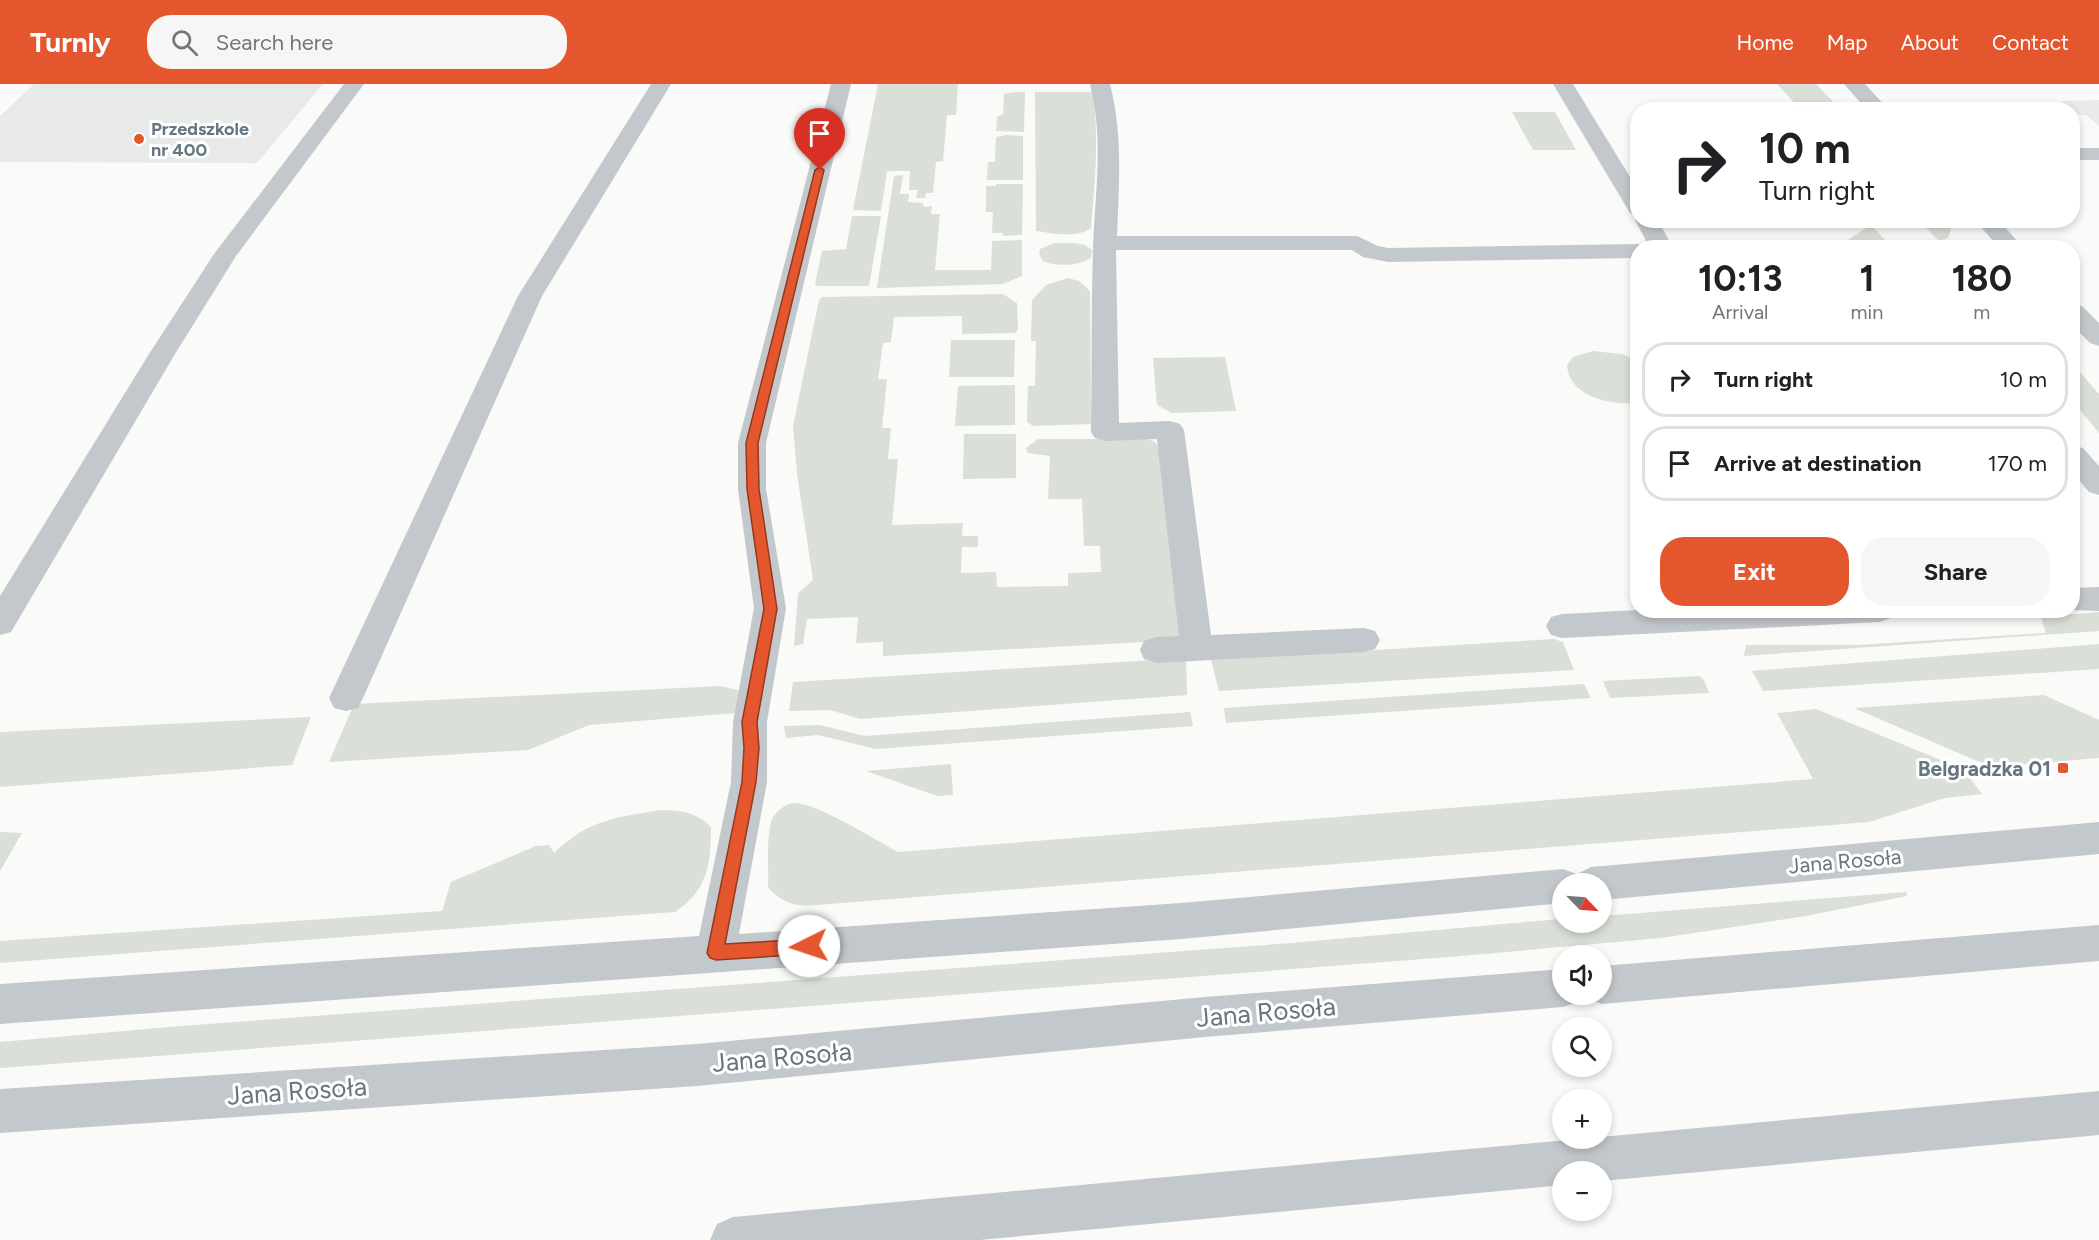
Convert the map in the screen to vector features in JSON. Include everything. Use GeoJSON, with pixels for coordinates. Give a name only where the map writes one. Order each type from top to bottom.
{"type":"FeatureCollection","features":[{"type":"Feature","properties":{"kind":"street"},"geometry":{"type":"LineString","coordinates":[[0,623],[162,354],[226,254],[354,84]]}},
{"type":"Feature","properties":{"kind":"street"},"geometry":{"type":"LineString","coordinates":[[346,698],[530,296],[661,84]]}},
{"type":"Feature","properties":{"kind":"street"},"geometry":{"type":"LineString","coordinates":[[716,953],[749,782],[750,722],[770,609],[753,489],[752,443],[841,84]]}},
{"type":"Feature","properties":{"kind":"street"},"geometry":{"type":"LineString","coordinates":[[1101,84],[1110,145],[1105,241],[1105,432],[1170,430],[1196,647]]}},
{"type":"Feature","properties":{"kind":"street"},"geometry":{"type":"LineString","coordinates":[[1563,84],[1630,195]]}},
{"type":"Feature","properties":{"kind":"street"},"geometry":{"type":"LineString","coordinates":[[1854,84],[1871,102]]}},
{"type":"Feature","properties":{"kind":"street"},"geometry":{"type":"LineString","coordinates":[[2080,154],[2099,154]]}},
{"type":"Feature","properties":{"kind":"street"},"geometry":{"type":"LineString","coordinates":[[1993,228],[2005,240]]}},
{"type":"Feature","properties":{"kind":"street"},"geometry":{"type":"LineString","coordinates":[[1105,241],[1125,244],[1357,243],[1371,252],[1388,255],[1630,250]]}},
{"type":"Feature","properties":{"kind":"street"},"geometry":{"type":"LineString","coordinates":[[2080,318],[2099,338]]}},
{"type":"Feature","properties":{"kind":"street"},"geometry":{"type":"LineString","coordinates":[[2080,463],[2099,486]]}},
{"type":"Feature","properties":{"kind":"street"},"geometry":{"type":"LineString","coordinates":[[2080,600],[2099,599]]}},
{"type":"Feature","properties":{"kind":"street"},"geometry":{"type":"LineString","coordinates":[[1562,626],[1698,618]]}},
{"type":"Feature","properties":{"kind":"street"},"geometry":{"type":"LineString","coordinates":[[1156,650],[1364,640]]}},
{"type":"Feature","properties":{"kind":"street","name":"Jana Rosoła"},"geometry":{"type":"LineString","coordinates":[[1612,882],[2099,837]]}},
{"type":"Feature","properties":{"kind":"street"},"geometry":{"type":"LineString","coordinates":[[0,1004],[1181,921],[1552,887]]}},
{"type":"Feature","properties":{"kind":"street"},"geometry":{"type":"LineString","coordinates":[[1612,984],[2099,943]]}},
{"type":"Feature","properties":{"kind":"street","name":"Jana Rosoła"},"geometry":{"type":"LineString","coordinates":[[0,1111],[697,1065],[1181,1020],[1552,989]]}},
{"type":"Feature","properties":{"kind":"street"},"geometry":{"type":"LineString","coordinates":[[733,1240],[2099,1113]]}},
{"type":"Feature","properties":{"kind":"shaded area","name":"Przedszkole nr 400"},"geometry":{"type":"Polygon","coordinates":[[[34,84],[323,84],[257,163],[0,162],[0,116],[34,84]]]}},
{"type":"Feature","properties":{"kind":"shaded area"},"geometry":{"type":"Polygon","coordinates":[[[878,84],[958,84],[956,115],[947,115],[943,161],[936,162],[933,193],[926,193],[925,198],[916,198],[918,190],[909,190],[910,171],[887,171],[881,211],[853,210],[878,84]]]}},
{"type":"Feature","properties":{"kind":"shaded area"},"geometry":{"type":"Polygon","coordinates":[[[1777,84],[1816,84],[1833,102],[1794,102],[1777,84]]]}},
{"type":"Feature","properties":{"kind":"shaded area"},"geometry":{"type":"Polygon","coordinates":[[[1025,92],[1024,132],[996,131],[997,116],[1003,115],[1004,94],[1025,92]]]}},
{"type":"Feature","properties":{"kind":"shaded area"},"geometry":{"type":"Polygon","coordinates":[[[1035,92],[1093,92],[1096,127],[1095,177],[1091,228],[1085,231],[1064,234],[1036,231],[1035,92]]]}},
{"type":"Feature","properties":{"kind":"shaded area"},"geometry":{"type":"Polygon","coordinates":[[[2099,100],[2099,126],[2086,115],[2080,115],[2080,102],[2061,101],[2099,100]]]}},
{"type":"Feature","properties":{"kind":"shaded area"},"geometry":{"type":"Polygon","coordinates":[[[1512,112],[1555,112],[1576,150],[1533,150],[1512,112]]]}},
{"type":"Feature","properties":{"kind":"shaded area"},"geometry":{"type":"Polygon","coordinates":[[[1023,136],[1023,180],[987,180],[988,162],[995,162],[996,137],[1023,136]]]}},
{"type":"Feature","properties":{"kind":"shaded area"},"geometry":{"type":"Polygon","coordinates":[[[903,175],[900,194],[909,194],[908,202],[923,203],[924,207],[932,206],[931,214],[940,214],[935,270],[991,270],[992,241],[1022,240],[1022,276],[1003,284],[877,288],[894,176],[903,175]]]}},
{"type":"Feature","properties":{"kind":"shaded area"},"geometry":{"type":"Polygon","coordinates":[[[996,184],[1023,184],[1022,235],[1003,236],[1003,233],[992,233],[993,212],[986,212],[986,186],[996,186],[996,184]]]}},
{"type":"Feature","properties":{"kind":"shaded area"},"geometry":{"type":"Polygon","coordinates":[[[852,216],[881,216],[869,286],[817,286],[815,284],[822,251],[846,249],[852,216]]]}},
{"type":"Feature","properties":{"kind":"shaded area"},"geometry":{"type":"Polygon","coordinates":[[[1866,228],[1874,228],[1885,240],[1848,240],[1866,228]]]}},
{"type":"Feature","properties":{"kind":"shaded area"},"geometry":{"type":"Polygon","coordinates":[[[1926,228],[1950,228],[1948,238],[1938,240],[1926,228]]]}},
{"type":"Feature","properties":{"kind":"shaded area"},"geometry":{"type":"Polygon","coordinates":[[[1055,243],[1085,245],[1092,250],[1091,258],[1067,265],[1043,261],[1039,254],[1040,249],[1055,243]]]}},
{"type":"Feature","properties":{"kind":"shaded area"},"geometry":{"type":"Polygon","coordinates":[[[1068,278],[1079,281],[1090,291],[1091,424],[1033,426],[1027,422],[1028,386],[1035,386],[1036,341],[1031,341],[1032,300],[1046,285],[1068,278]]]}},
{"type":"Feature","properties":{"kind":"shaded area"},"geometry":{"type":"Polygon","coordinates":[[[1003,294],[1017,303],[1018,329],[1015,333],[962,334],[962,316],[894,317],[891,342],[883,343],[878,379],[887,379],[882,428],[891,428],[888,459],[898,459],[892,525],[963,523],[962,536],[978,536],[978,547],[962,547],[961,573],[996,572],[997,587],[1068,586],[1068,573],[1101,572],[1100,546],[1084,546],[1082,499],[1048,499],[1050,456],[1028,453],[1026,448],[1038,439],[1148,439],[1155,442],[1161,449],[1183,640],[883,656],[883,642],[856,643],[858,617],[807,619],[803,644],[794,646],[798,593],[813,580],[797,474],[793,426],[819,300],[822,297],[1003,294]]]}},
{"type":"Feature","properties":{"kind":"shaded area"},"geometry":{"type":"Polygon","coordinates":[[[951,340],[1015,340],[1014,377],[949,377],[951,340]]]}},
{"type":"Feature","properties":{"kind":"shaded area"},"geometry":{"type":"Polygon","coordinates":[[[1593,351],[1622,354],[1630,358],[1630,403],[1605,401],[1583,392],[1570,376],[1567,365],[1573,357],[1593,351]]]}},
{"type":"Feature","properties":{"kind":"shaded area"},"geometry":{"type":"Polygon","coordinates":[[[1225,357],[1236,411],[1172,413],[1157,405],[1153,358],[1225,357]]]}},
{"type":"Feature","properties":{"kind":"shaded area"},"geometry":{"type":"Polygon","coordinates":[[[2080,372],[2099,394],[2099,433],[2080,410],[2080,372]]]}},
{"type":"Feature","properties":{"kind":"shaded area"},"geometry":{"type":"Polygon","coordinates":[[[1015,385],[1015,425],[955,426],[958,386],[1015,385]]]}},
{"type":"Feature","properties":{"kind":"shaded area"},"geometry":{"type":"Polygon","coordinates":[[[964,434],[1016,434],[1016,478],[963,479],[964,434]]]}},
{"type":"Feature","properties":{"kind":"shaded area"},"geometry":{"type":"Polygon","coordinates":[[[2099,612],[2099,631],[1744,656],[1746,645],[1857,645],[2046,633],[2041,618],[2080,618],[2080,614],[2099,612]]]}},
{"type":"Feature","properties":{"kind":"shaded area"},"geometry":{"type":"Polygon","coordinates":[[[1554,639],[1563,642],[1574,670],[1219,691],[1211,660],[1554,639]]]}},
{"type":"Feature","properties":{"kind":"shaded area"},"geometry":{"type":"Polygon","coordinates":[[[2099,644],[2099,669],[1763,691],[1752,671],[2099,644]]]}},
{"type":"Feature","properties":{"kind":"shaded area"},"geometry":{"type":"Polygon","coordinates":[[[1186,658],[1187,695],[860,719],[830,710],[789,711],[793,682],[1186,658]]]}},
{"type":"Feature","properties":{"kind":"shaded area"},"geometry":{"type":"Polygon","coordinates":[[[1699,676],[1704,680],[1709,693],[1610,698],[1603,681],[1699,676]]]}},
{"type":"Feature","properties":{"kind":"shaded area"},"geometry":{"type":"Polygon","coordinates":[[[1584,684],[1591,698],[1226,723],[1224,708],[1584,684]]]}},
{"type":"Feature","properties":{"kind":"shaded area"},"geometry":{"type":"Polygon","coordinates":[[[721,686],[741,691],[736,713],[589,725],[528,750],[329,762],[354,704],[721,686]]]}},
{"type":"Feature","properties":{"kind":"shaded area"},"geometry":{"type":"Polygon","coordinates":[[[2044,695],[2099,720],[2099,758],[1991,767],[1854,708],[2044,695]]]}},
{"type":"Feature","properties":{"kind":"shaded area"},"geometry":{"type":"Polygon","coordinates":[[[1816,709],[1963,769],[1982,794],[1945,798],[1869,822],[804,906],[784,900],[768,887],[768,846],[771,822],[780,810],[791,803],[818,809],[898,852],[1813,779],[1777,713],[1816,709]]]}},
{"type":"Feature","properties":{"kind":"shaded area"},"geometry":{"type":"Polygon","coordinates":[[[1190,712],[1193,726],[876,749],[818,735],[786,738],[784,726],[820,725],[865,736],[1190,712]]]}},
{"type":"Feature","properties":{"kind":"shaded area"},"geometry":{"type":"Polygon","coordinates":[[[311,717],[292,765],[0,787],[0,732],[311,717]]]}},
{"type":"Feature","properties":{"kind":"shaded area"},"geometry":{"type":"Polygon","coordinates":[[[951,764],[953,795],[937,796],[866,771],[951,764]]]}},
{"type":"Feature","properties":{"kind":"shaded area"},"geometry":{"type":"Polygon","coordinates":[[[661,810],[688,813],[711,827],[710,853],[705,876],[694,895],[675,912],[0,963],[0,941],[442,911],[451,882],[536,846],[549,845],[554,853],[579,833],[604,822],[661,810]]]}},
{"type":"Feature","properties":{"kind":"shaded area"},"geometry":{"type":"Polygon","coordinates":[[[0,832],[22,833],[0,871],[0,832]]]}},
{"type":"Feature","properties":{"kind":"shaded area"},"geometry":{"type":"Polygon","coordinates":[[[1906,892],[1907,896],[1806,916],[1661,938],[1583,945],[1552,945],[1552,948],[1450,957],[0,1068],[0,1042],[181,1026],[1291,943],[1552,920],[1552,933],[1612,933],[1612,915],[1906,892]]]}},
{"type":"Feature","properties":{"kind":"place","name":"Przedszkole nr 400"},"geometry":{"type":"Point","coordinates":[139,139]}},
{"type":"Feature","properties":{"kind":"place","name":"Belgradzka 01"},"geometry":{"type":"Point","coordinates":[2063,768]}},
{"type":"Feature","properties":{"kind":"route"},"geometry":{"type":"LineString","coordinates":[[809,946],[716,953],[749,782],[750,722],[770,609],[753,489],[752,443],[820,170]]}}]}
